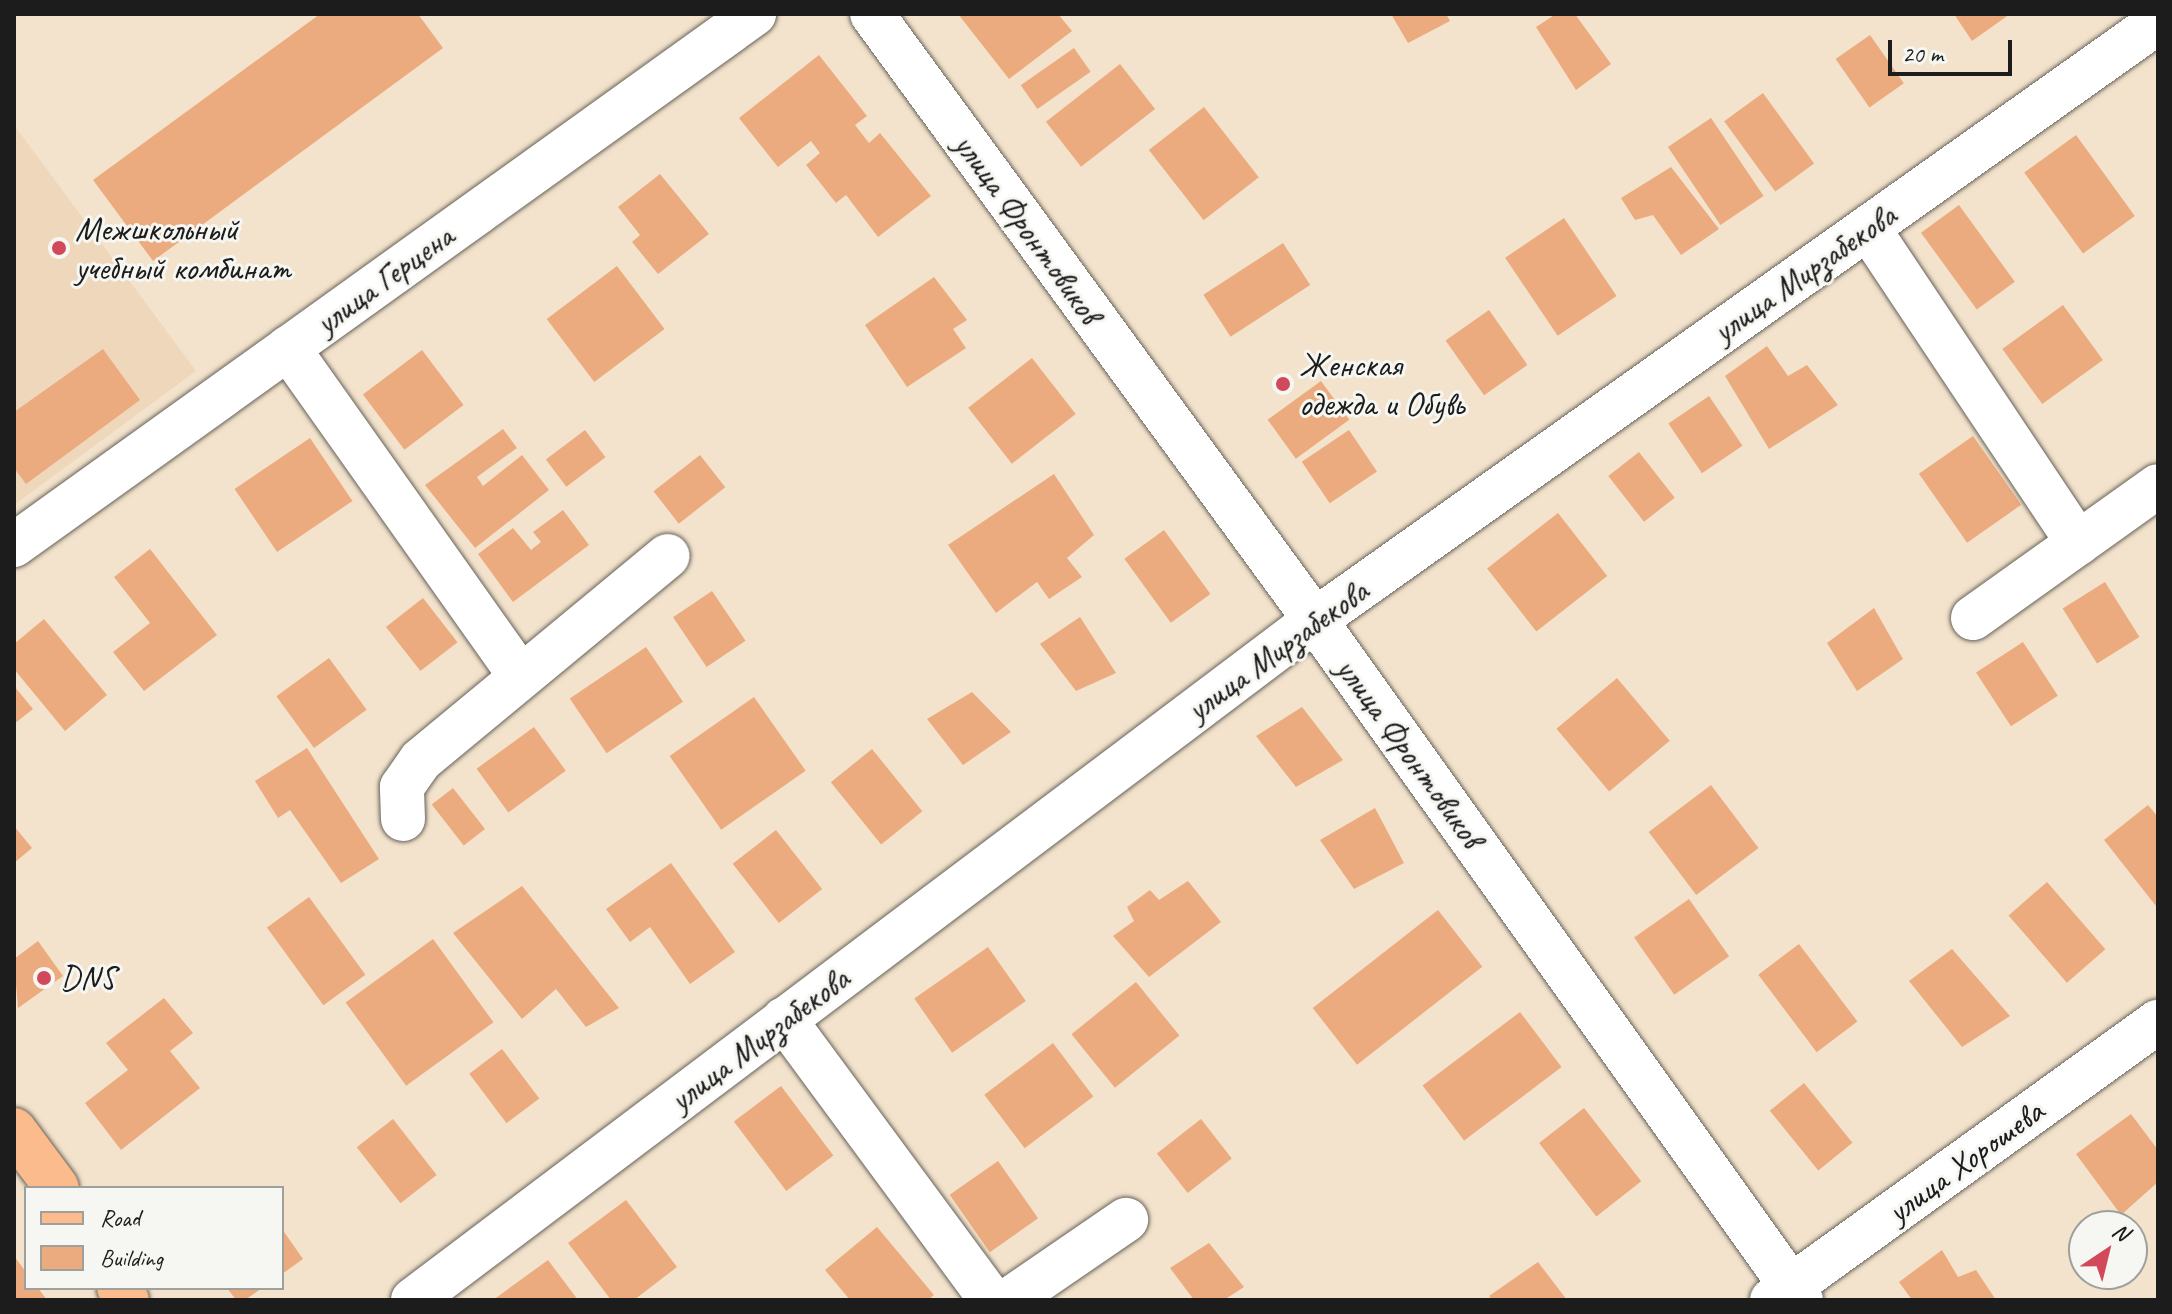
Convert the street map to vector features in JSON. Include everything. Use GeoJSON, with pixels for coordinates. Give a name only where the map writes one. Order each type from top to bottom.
{"type":"FeatureCollection","features":[{"type":"Feature","properties":{"kind":"main road"},"geometry":{"type":"LineString","coordinates":[[14,1130],[56,1186]]}},
{"type":"Feature","properties":{"kind":"main road"},"geometry":{"type":"LineString","coordinates":[[14,1146],[44,1186]]}},
{"type":"Feature","properties":{"kind":"street","name":"улица Герцена"},"geometry":{"type":"LineString","coordinates":[[14,545],[754,14]]}},
{"type":"Feature","properties":{"kind":"street","name":"улица Фронтовиков"},"geometry":{"type":"LineString","coordinates":[[872,14],[1315,620],[1788,1295]]}},
{"type":"Feature","properties":{"kind":"street","name":"улица Мирзабекова"},"geometry":{"type":"LineString","coordinates":[[413,1300],[1315,620],[2158,22]]}},
{"type":"Feature","properties":{"kind":"street"},"geometry":{"type":"LineString","coordinates":[[1868,228],[2078,543]]}},
{"type":"Feature","properties":{"kind":"street"},"geometry":{"type":"LineString","coordinates":[[288,348],[519,674]]}},
{"type":"Feature","properties":{"kind":"street"},"geometry":{"type":"LineString","coordinates":[[1973,618],[2158,486]]}},
{"type":"Feature","properties":{"kind":"street"},"geometry":{"type":"LineString","coordinates":[[403,819],[402,787],[421,760],[519,674],[668,556]]}},
{"type":"Feature","properties":{"kind":"street"},"geometry":{"type":"LineString","coordinates":[[784,1019],[991,1300]]}},
{"type":"Feature","properties":{"kind":"street","name":"улица Хорошева"},"geometry":{"type":"LineString","coordinates":[[1788,1295],[2158,1022]]}},
{"type":"Feature","properties":{"kind":"street"},"geometry":{"type":"LineString","coordinates":[[1009,1300],[1126,1220]]}},
{"type":"Feature","properties":{"kind":"shaded area","name":"Межшкольный учебный комбинат"},"geometry":{"type":"Polygon","coordinates":[[[14,125],[196,371],[14,505],[14,125]]]}},
{"type":"Feature","properties":{"kind":"building"},"geometry":{"type":"Polygon","coordinates":[[[320,14],[418,14],[443,48],[153,261],[93,180],[320,14]]]}},
{"type":"Feature","properties":{"kind":"building"},"geometry":{"type":"Polygon","coordinates":[[[958,14],[1058,14],[1072,31],[1009,79],[958,14]]]}},
{"type":"Feature","properties":{"kind":"building"},"geometry":{"type":"Polygon","coordinates":[[[1391,14],[1446,14],[1450,21],[1408,43],[1391,14]]]}},
{"type":"Feature","properties":{"kind":"building"},"geometry":{"type":"Polygon","coordinates":[[[1556,14],[1575,14],[1611,64],[1576,90],[1536,27],[1556,14]]]}},
{"type":"Feature","properties":{"kind":"building"},"geometry":{"type":"Polygon","coordinates":[[[1954,14],[2010,14],[1972,41],[1954,14]]]}},
{"type":"Feature","properties":{"kind":"building"},"geometry":{"type":"Polygon","coordinates":[[[1870,35],[1904,83],[1869,107],[1836,59],[1870,35]]]}},
{"type":"Feature","properties":{"kind":"building"},"geometry":{"type":"Polygon","coordinates":[[[1074,48],[1091,72],[1037,109],[1021,85],[1074,48]]]}},
{"type":"Feature","properties":{"kind":"building"},"geometry":{"type":"Polygon","coordinates":[[[819,55],[867,116],[855,125],[869,143],[880,133],[931,196],[878,237],[846,195],[836,203],[806,165],[820,153],[811,141],[778,167],[739,118],[819,55]]]}},
{"type":"Feature","properties":{"kind":"building"},"geometry":{"type":"Polygon","coordinates":[[[1120,64],[1155,109],[1081,167],[1046,122],[1120,64]]]}},
{"type":"Feature","properties":{"kind":"building"},"geometry":{"type":"Polygon","coordinates":[[[1763,93],[1814,163],[1775,192],[1724,121],[1763,93]]]}},
{"type":"Feature","properties":{"kind":"building"},"geometry":{"type":"Polygon","coordinates":[[[1204,107],[1259,177],[1204,220],[1149,150],[1204,107]]]}},
{"type":"Feature","properties":{"kind":"building"},"geometry":{"type":"Polygon","coordinates":[[[1711,118],[1764,196],[1720,225],[1668,147],[1711,118]]]}},
{"type":"Feature","properties":{"kind":"building"},"geometry":{"type":"Polygon","coordinates":[[[2076,135],[2135,216],[2083,254],[2024,173],[2076,135]]]}},
{"type":"Feature","properties":{"kind":"building"},"geometry":{"type":"Polygon","coordinates":[[[1671,167],[1719,229],[1681,255],[1653,215],[1635,220],[1621,198],[1671,167]]]}},
{"type":"Feature","properties":{"kind":"building"},"geometry":{"type":"Polygon","coordinates":[[[660,174],[709,234],[658,274],[632,242],[640,235],[618,207],[660,174]]]}},
{"type":"Feature","properties":{"kind":"building"},"geometry":{"type":"Polygon","coordinates":[[[1959,205],[2015,282],[1977,309],[1921,233],[1959,205]]]}},
{"type":"Feature","properties":{"kind":"building"},"geometry":{"type":"Polygon","coordinates":[[[1564,218],[1617,296],[1558,336],[1505,258],[1564,218]]]}},
{"type":"Feature","properties":{"kind":"building"},"geometry":{"type":"Polygon","coordinates":[[[1283,243],[1310,285],[1231,337],[1203,295],[1283,243]]]}},
{"type":"Feature","properties":{"kind":"building"},"geometry":{"type":"Polygon","coordinates":[[[617,266],[665,329],[594,382],[547,319],[617,266]]]}},
{"type":"Feature","properties":{"kind":"building"},"geometry":{"type":"Polygon","coordinates":[[[934,277],[967,320],[953,329],[966,348],[907,387],[865,325],[934,277]]]}},
{"type":"Feature","properties":{"kind":"building"},"geometry":{"type":"Polygon","coordinates":[[[2063,305],[2103,360],[2042,404],[2002,349],[2063,305]]]}},
{"type":"Feature","properties":{"kind":"building"},"geometry":{"type":"Polygon","coordinates":[[[1489,310],[1527,365],[1484,395],[1446,340],[1489,310]]]}},
{"type":"Feature","properties":{"kind":"building"},"geometry":{"type":"Polygon","coordinates":[[[1767,346],[1788,376],[1807,365],[1838,405],[1769,449],[1725,376],[1767,346]]]}},
{"type":"Feature","properties":{"kind":"building"},"geometry":{"type":"Polygon","coordinates":[[[103,349],[140,400],[26,484],[14,468],[14,412],[103,349]]]}},
{"type":"Feature","properties":{"kind":"building"},"geometry":{"type":"Polygon","coordinates":[[[422,350],[464,405],[404,450],[363,395],[422,350]]]}},
{"type":"Feature","properties":{"kind":"building"},"geometry":{"type":"Polygon","coordinates":[[[1032,358],[1076,414],[1012,464],[968,408],[1032,358]]]}},
{"type":"Feature","properties":{"kind":"building"},"geometry":{"type":"Polygon","coordinates":[[[1321,381],[1349,420],[1296,459],[1268,420],[1321,381]]]}},
{"type":"Feature","properties":{"kind":"building"},"geometry":{"type":"Polygon","coordinates":[[[1709,396],[1743,446],[1702,473],[1668,423],[1709,396]]]}},
{"type":"Feature","properties":{"kind":"building"},"geometry":{"type":"Polygon","coordinates":[[[503,429],[517,448],[477,477],[483,486],[522,455],[549,490],[475,548],[425,485],[503,429]]]}},
{"type":"Feature","properties":{"kind":"building"},"geometry":{"type":"Polygon","coordinates":[[[585,430],[605,457],[566,487],[546,459],[585,430]]]}},
{"type":"Feature","properties":{"kind":"building"},"geometry":{"type":"Polygon","coordinates":[[[1349,430],[1377,471],[1330,503],[1302,462],[1349,430]]]}},
{"type":"Feature","properties":{"kind":"building"},"geometry":{"type":"Polygon","coordinates":[[[1973,436],[2021,505],[1967,543],[1919,474],[1973,436]]]}},
{"type":"Feature","properties":{"kind":"building"},"geometry":{"type":"Polygon","coordinates":[[[310,438],[352,501],[277,552],[235,489],[310,438]]]}},
{"type":"Feature","properties":{"kind":"building"},"geometry":{"type":"Polygon","coordinates":[[[1639,452],[1675,498],[1644,522],[1608,476],[1639,452]]]}},
{"type":"Feature","properties":{"kind":"building"},"geometry":{"type":"Polygon","coordinates":[[[700,455],[725,487],[679,524],[654,491],[700,455]]]}},
{"type":"Feature","properties":{"kind":"building"},"geometry":{"type":"Polygon","coordinates":[[[1054,474],[1094,535],[1067,558],[1082,577],[1049,599],[1037,582],[996,613],[948,545],[1054,474]]]}},
{"type":"Feature","properties":{"kind":"building"},"geometry":{"type":"Polygon","coordinates":[[[563,510],[589,545],[513,602],[478,554],[513,528],[531,550],[541,542],[533,532],[563,510]]]}},
{"type":"Feature","properties":{"kind":"building"},"geometry":{"type":"Polygon","coordinates":[[[1558,513],[1607,576],[1536,631],[1487,568],[1558,513]]]}},
{"type":"Feature","properties":{"kind":"building"},"geometry":{"type":"Polygon","coordinates":[[[1164,530],[1210,594],[1171,623],[1124,559],[1164,530]]]}},
{"type":"Feature","properties":{"kind":"building"},"geometry":{"type":"Polygon","coordinates":[[[150,549],[217,635],[144,691],[113,652],[150,623],[114,577],[150,549]]]}},
{"type":"Feature","properties":{"kind":"building"},"geometry":{"type":"Polygon","coordinates":[[[2105,582],[2139,637],[2097,664],[2063,608],[2105,582]]]}},
{"type":"Feature","properties":{"kind":"building"},"geometry":{"type":"Polygon","coordinates":[[[712,591],[746,641],[707,667],[673,617],[712,591]]]}},
{"type":"Feature","properties":{"kind":"building"},"geometry":{"type":"Polygon","coordinates":[[[423,598],[457,642],[420,671],[386,627],[423,598]]]}},
{"type":"Feature","properties":{"kind":"building"},"geometry":{"type":"Polygon","coordinates":[[[1874,608],[1903,659],[1857,691],[1827,643],[1874,608]]]}},
{"type":"Feature","properties":{"kind":"building"},"geometry":{"type":"Polygon","coordinates":[[[1080,617],[1116,673],[1076,691],[1040,644],[1080,617]]]}},
{"type":"Feature","properties":{"kind":"building"},"geometry":{"type":"Polygon","coordinates":[[[44,619],[107,695],[65,731],[14,669],[14,644],[44,619]]]}},
{"type":"Feature","properties":{"kind":"building"},"geometry":{"type":"Polygon","coordinates":[[[2023,642],[2058,696],[2011,726],[1976,672],[2023,642]]]}},
{"type":"Feature","properties":{"kind":"building"},"geometry":{"type":"Polygon","coordinates":[[[646,647],[683,702],[607,753],[570,698],[646,647]]]}},
{"type":"Feature","properties":{"kind":"building"},"geometry":{"type":"Polygon","coordinates":[[[329,658],[367,710],[314,748],[276,696],[329,658]]]}},
{"type":"Feature","properties":{"kind":"building"},"geometry":{"type":"Polygon","coordinates":[[[1617,678],[1670,741],[1609,792],[1556,729],[1617,678]]]}},
{"type":"Feature","properties":{"kind":"building"},"geometry":{"type":"Polygon","coordinates":[[[14,686],[33,709],[14,724],[14,686]]]}},
{"type":"Feature","properties":{"kind":"building"},"geometry":{"type":"Polygon","coordinates":[[[972,692],[1011,732],[963,765],[927,719],[972,692]]]}},
{"type":"Feature","properties":{"kind":"building"},"geometry":{"type":"Polygon","coordinates":[[[754,697],[806,771],[721,830],[670,756],[754,697]]]}},
{"type":"Feature","properties":{"kind":"building"},"geometry":{"type":"Polygon","coordinates":[[[1302,707],[1343,760],[1296,787],[1256,736],[1302,707]]]}},
{"type":"Feature","properties":{"kind":"building"},"geometry":{"type":"Polygon","coordinates":[[[534,727],[566,771],[508,812],[477,769],[534,727]]]}},
{"type":"Feature","properties":{"kind":"building"},"geometry":{"type":"Polygon","coordinates":[[[307,748],[379,859],[341,883],[290,810],[278,818],[255,781],[307,748]]]}},
{"type":"Feature","properties":{"kind":"building"},"geometry":{"type":"Polygon","coordinates":[[[872,749],[922,811],[881,845],[831,782],[872,749]]]}},
{"type":"Feature","properties":{"kind":"building"},"geometry":{"type":"Polygon","coordinates":[[[1711,785],[1759,848],[1696,895],[1649,832],[1711,785]]]}},
{"type":"Feature","properties":{"kind":"building"},"geometry":{"type":"Polygon","coordinates":[[[453,788],[485,829],[464,846],[432,805],[453,788]]]}},
{"type":"Feature","properties":{"kind":"building"},"geometry":{"type":"Polygon","coordinates":[[[2148,805],[2158,817],[2156,906],[2104,840],[2148,805]]]}},
{"type":"Feature","properties":{"kind":"building"},"geometry":{"type":"Polygon","coordinates":[[[1375,808],[1404,863],[1354,889],[1320,840],[1375,808]]]}},
{"type":"Feature","properties":{"kind":"building"},"geometry":{"type":"Polygon","coordinates":[[[14,826],[32,848],[14,863],[14,826]]]}},
{"type":"Feature","properties":{"kind":"building"},"geometry":{"type":"Polygon","coordinates":[[[776,830],[822,889],[779,923],[733,864],[776,830]]]}},
{"type":"Feature","properties":{"kind":"building"},"geometry":{"type":"Polygon","coordinates":[[[671,863],[735,952],[690,984],[650,927],[630,942],[606,909],[671,863]]]}},
{"type":"Feature","properties":{"kind":"building"},"geometry":{"type":"Polygon","coordinates":[[[1188,881],[1221,922],[1149,977],[1113,936],[1134,921],[1127,907],[1150,890],[1159,900],[1188,881]]]}},
{"type":"Feature","properties":{"kind":"building"},"geometry":{"type":"Polygon","coordinates":[[[2047,882],[2105,949],[2067,983],[2009,915],[2047,882]]]}},
{"type":"Feature","properties":{"kind":"building"},"geometry":{"type":"Polygon","coordinates":[[[522,886],[619,1008],[586,1027],[556,989],[522,1019],[453,933],[522,886]]]}},
{"type":"Feature","properties":{"kind":"building"},"geometry":{"type":"Polygon","coordinates":[[[309,897],[365,975],[323,1005],[267,928],[309,897]]]}},
{"type":"Feature","properties":{"kind":"building"},"geometry":{"type":"Polygon","coordinates":[[[1689,899],[1729,956],[1674,995],[1634,937],[1689,899]]]}},
{"type":"Feature","properties":{"kind":"building"},"geometry":{"type":"Polygon","coordinates":[[[1438,910],[1482,967],[1357,1065],[1313,1008],[1438,910]]]}},
{"type":"Feature","properties":{"kind":"building"},"geometry":{"type":"Polygon","coordinates":[[[433,939],[494,1022],[406,1086],[346,1002],[433,939]]]}},
{"type":"Feature","properties":{"kind":"building"},"geometry":{"type":"Polygon","coordinates":[[[38,941],[63,976],[18,1008],[14,959],[38,941]]]}},
{"type":"Feature","properties":{"kind":"building"},"geometry":{"type":"Polygon","coordinates":[[[1799,944],[1857,1021],[1817,1052],[1758,975],[1799,944]]]}},
{"type":"Feature","properties":{"kind":"building"},"geometry":{"type":"Polygon","coordinates":[[[988,947],[1026,1001],[952,1053],[914,999],[988,947]]]}},
{"type":"Feature","properties":{"kind":"building"},"geometry":{"type":"Polygon","coordinates":[[[1952,949],[2010,1016],[1962,1047],[1909,981],[1952,949]]]}},
{"type":"Feature","properties":{"kind":"building"},"geometry":{"type":"Polygon","coordinates":[[[1136,982],[1179,1036],[1115,1088],[1071,1034],[1136,982]]]}},
{"type":"Feature","properties":{"kind":"building"},"geometry":{"type":"Polygon","coordinates":[[[164,998],[193,1033],[170,1051],[200,1088],[121,1150],[85,1103],[128,1070],[106,1043],[164,998]]]}},
{"type":"Feature","properties":{"kind":"building"},"geometry":{"type":"Polygon","coordinates":[[[1520,1012],[1562,1067],[1464,1141],[1423,1085],[1520,1012]]]}},
{"type":"Feature","properties":{"kind":"building"},"geometry":{"type":"Polygon","coordinates":[[[1053,1043],[1093,1097],[1025,1148],[984,1095],[1053,1043]]]}},
{"type":"Feature","properties":{"kind":"building"},"geometry":{"type":"Polygon","coordinates":[[[502,1049],[539,1099],[507,1123],[469,1074],[502,1049]]]}},
{"type":"Feature","properties":{"kind":"building"},"geometry":{"type":"Polygon","coordinates":[[[1804,1083],[1852,1143],[1818,1171],[1770,1111],[1804,1083]]]}},
{"type":"Feature","properties":{"kind":"building"},"geometry":{"type":"Polygon","coordinates":[[[781,1086],[833,1155],[786,1191],[734,1122],[781,1086]]]}},
{"type":"Feature","properties":{"kind":"building"},"geometry":{"type":"Polygon","coordinates":[[[1584,1108],[1641,1181],[1596,1216],[1539,1143],[1584,1108]]]}},
{"type":"Feature","properties":{"kind":"building"},"geometry":{"type":"Polygon","coordinates":[[[2131,1114],[2158,1150],[2158,1182],[2127,1210],[2117,1210],[2076,1154],[2131,1114]]]}},
{"type":"Feature","properties":{"kind":"building"},"geometry":{"type":"Polygon","coordinates":[[[393,1119],[437,1175],[400,1203],[357,1147],[393,1119]]]}},
{"type":"Feature","properties":{"kind":"building"},"geometry":{"type":"Polygon","coordinates":[[[1201,1119],[1232,1158],[1188,1193],[1157,1153],[1201,1119]]]}},
{"type":"Feature","properties":{"kind":"building"},"geometry":{"type":"Polygon","coordinates":[[[998,1161],[1038,1218],[990,1252],[950,1195],[998,1161]]]}},
{"type":"Feature","properties":{"kind":"building"},"geometry":{"type":"Polygon","coordinates":[[[626,1200],[677,1267],[634,1300],[611,1300],[568,1243],[626,1200]]]}},
{"type":"Feature","properties":{"kind":"building"},"geometry":{"type":"Polygon","coordinates":[[[877,1227],[934,1295],[928,1300],[850,1300],[825,1270],[877,1227]]]}},
{"type":"Feature","properties":{"kind":"building"},"geometry":{"type":"Polygon","coordinates":[[[284,1232],[303,1259],[284,1273],[284,1232]]]}},
{"type":"Feature","properties":{"kind":"building"},"geometry":{"type":"Polygon","coordinates":[[[1209,1243],[1244,1287],[1224,1300],[1194,1300],[1170,1268],[1209,1243]]]}},
{"type":"Feature","properties":{"kind":"building"},"geometry":{"type":"Polygon","coordinates":[[[1942,1250],[1958,1277],[1976,1270],[1996,1300],[1912,1300],[1899,1282],[1942,1250]]]}},
{"type":"Feature","properties":{"kind":"building"},"geometry":{"type":"Polygon","coordinates":[[[14,1256],[24,1269],[24,1290],[40,1290],[47,1300],[14,1300],[14,1256]]]}},
{"type":"Feature","properties":{"kind":"building"},"geometry":{"type":"Polygon","coordinates":[[[548,1260],[578,1300],[493,1300],[548,1260]]]}},
{"type":"Feature","properties":{"kind":"building"},"geometry":{"type":"Polygon","coordinates":[[[1538,1262],[1567,1300],[1492,1300],[1489,1296],[1538,1262]]]}},
{"type":"Feature","properties":{"kind":"building"},"geometry":{"type":"Polygon","coordinates":[[[228,1290],[259,1290],[245,1300],[236,1300],[228,1290]]]}},
{"type":"Feature","properties":{"kind":"place","name":"Межшкольный учебный комбинат"},"geometry":{"type":"Point","coordinates":[59,248]}},
{"type":"Feature","properties":{"kind":"place","name":"Женская одежда и Обувь"},"geometry":{"type":"Point","coordinates":[1283,384]}},
{"type":"Feature","properties":{"kind":"place","name":"DNS"},"geometry":{"type":"Point","coordinates":[44,978]}}]}
